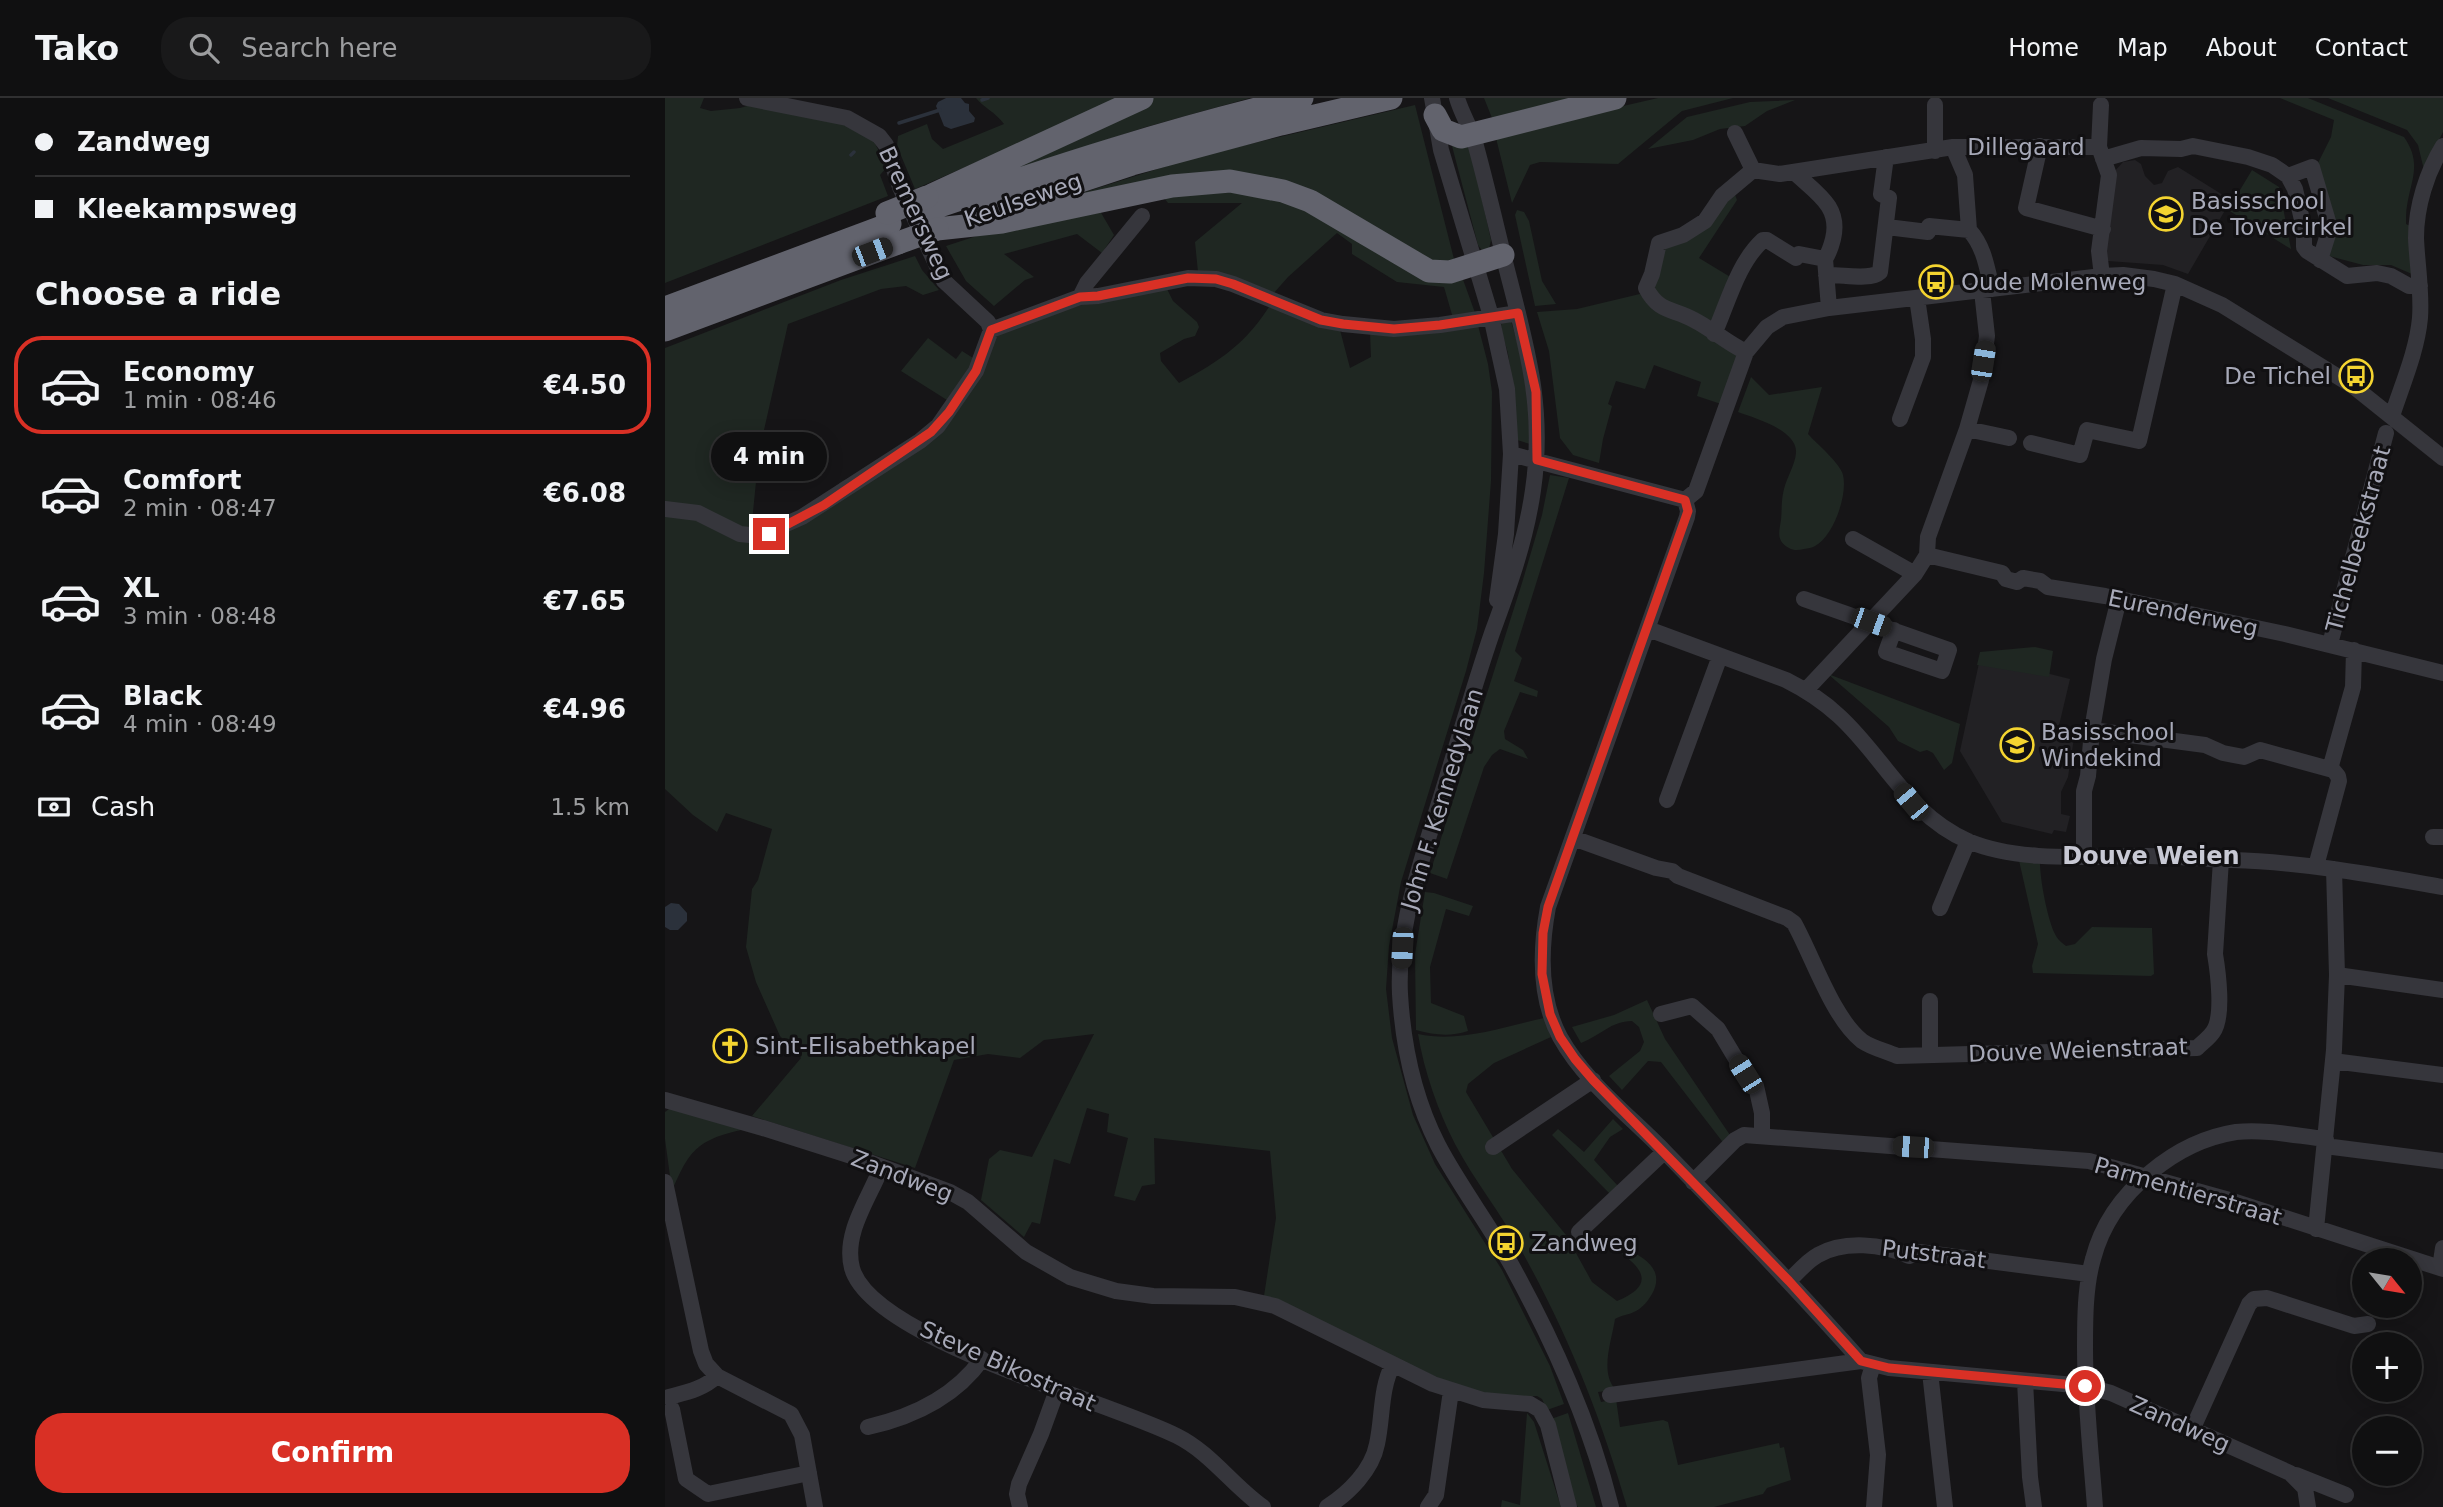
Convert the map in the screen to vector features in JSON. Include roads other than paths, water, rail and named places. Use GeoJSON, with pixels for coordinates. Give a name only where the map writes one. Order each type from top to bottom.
{"type":"FeatureCollection","features":[{"type":"Feature","properties":{"kind":"highway"},"geometry":{"type":"LineString","coordinates":[[932,212],[1047,144],[1142,98]]}},
{"type":"Feature","properties":{"kind":"highway","name":"Keulseweg"},"geometry":{"type":"LineString","coordinates":[[665,330],[892,226],[1084,158],[1302,98]]}},
{"type":"Feature","properties":{"kind":"highway","name":"Keulseweg"},"geometry":{"type":"LineString","coordinates":[[932,212],[1391,98]]}},
{"type":"Feature","properties":{"kind":"highway"},"geometry":{"type":"LineString","coordinates":[[1434,106],[1447,132],[1458,136],[1472,135],[1615,98]]}},
{"type":"Feature","properties":{"kind":"highway"},"geometry":{"type":"LineString","coordinates":[[932,212],[1002,222],[1172,186],[1230,181],[1298,195],[1325,208],[1429,271],[1450,272],[1503,255]]}},
{"type":"Feature","properties":{"kind":"highway","name":"Keulseweg"},"geometry":{"type":"LineString","coordinates":[[665,307],[862,233],[892,226]]}},
{"type":"Feature","properties":{"kind":"street","name":"Bremersweg"},"geometry":{"type":"LineString","coordinates":[[747,98],[847,118],[879,136],[886,145],[900,187],[944,281],[989,322],[991,330]]}},
{"type":"Feature","properties":{"kind":"street","name":"John F. Kennedylaan"},"geometry":{"type":"LineString","coordinates":[[1457,98],[1472,135],[1536,392],[1537,460],[1526,529],[1406,916],[1400,988],[1405,1042],[1420,1103],[1437,1142],[1510,1262],[1551,1339],[1597,1454],[1611,1507]]}},
{"type":"Feature","properties":{"kind":"street","name":"Dillegaard"},"geometry":{"type":"LineString","coordinates":[[1935,105],[1935,151]]}},
{"type":"Feature","properties":{"kind":"street","name":"Dillegaard"},"geometry":{"type":"LineString","coordinates":[[2101,105],[2101,153],[2109,175],[2099,251],[2102,276]]}},
{"type":"Feature","properties":{"kind":"street","name":"John F. Kennedylaan"},"geometry":{"type":"LineString","coordinates":[[1434,106],[1441,150],[1491,316],[1507,389],[1511,453],[1506,534],[1492,633]]}},
{"type":"Feature","properties":{"kind":"street"},"geometry":{"type":"LineString","coordinates":[[1735,133],[1753,170],[1722,196],[1706,221],[1683,235],[1659,243],[1646,288],[1659,306],[1695,320],[1746,352]]}},
{"type":"Feature","properties":{"kind":"street"},"geometry":{"type":"LineString","coordinates":[[2040,146],[2026,208],[2103,229]]}},
{"type":"Feature","properties":{"kind":"street","name":"Dillegaard"},"geometry":{"type":"LineString","coordinates":[[1753,170],[1780,174],[1953,147],[2040,146],[2101,153],[2193,146],[2222,154],[2248,157],[2272,165],[2288,176],[2312,167],[2330,228],[2320,260]]}},
{"type":"Feature","properties":{"kind":"street","name":"Tichelbeekstraat"},"geometry":{"type":"LineString","coordinates":[[2392,416],[2419,323],[2420,286],[2416,235],[2420,204],[2424,187],[2443,146]]}},
{"type":"Feature","properties":{"kind":"street","name":"Dillegaard"},"geometry":{"type":"LineString","coordinates":[[1953,147],[1965,175],[1969,230],[1977,239],[1987,290]]}},
{"type":"Feature","properties":{"kind":"street"},"geometry":{"type":"LineString","coordinates":[[1714,334],[1727,297],[1763,240],[1796,258],[1799,254],[1844,274],[1878,276],[1887,227],[1889,198],[1881,194],[1887,157]]}},
{"type":"Feature","properties":{"kind":"street"},"geometry":{"type":"LineString","coordinates":[[1794,172],[1828,204],[1833,213],[1836,226],[1825,267],[1829,308]]}},
{"type":"Feature","properties":{"kind":"street"},"geometry":{"type":"LineString","coordinates":[[2288,176],[2295,189],[2304,229],[2304,247],[2320,260],[2347,275],[2377,273],[2391,276],[2409,286],[2420,286]]}},
{"type":"Feature","properties":{"kind":"street"},"geometry":{"type":"LineString","coordinates":[[1080,297],[1087,283],[1142,216]]}},
{"type":"Feature","properties":{"kind":"street"},"geometry":{"type":"LineString","coordinates":[[1887,227],[1928,232],[1929,226],[1969,230]]}},
{"type":"Feature","properties":{"kind":"street"},"geometry":{"type":"LineString","coordinates":[[1685,500],[1696,491],[1746,352],[1766,327],[1783,317],[1829,308],[2102,276],[2139,276],[2175,284],[2222,305],[2353,386],[2443,458]]}},
{"type":"Feature","properties":{"kind":"street"},"geometry":{"type":"LineString","coordinates":[[665,509],[698,513],[740,534],[769,534],[802,517],[920,441],[938,426],[976,371],[991,330],[1080,297],[1098,296],[1178,278],[1199,278],[1233,284],[1321,320],[1394,329],[1518,313]]}},
{"type":"Feature","properties":{"kind":"street"},"geometry":{"type":"LineString","coordinates":[[2031,443],[2080,455],[2087,430],[2139,441],[2175,284]]}},
{"type":"Feature","properties":{"kind":"street"},"geometry":{"type":"LineString","coordinates":[[1805,690],[1915,574],[1927,555],[1928,537],[1967,429],[1981,380],[1987,336],[1987,290]]}},
{"type":"Feature","properties":{"kind":"street"},"geometry":{"type":"LineString","coordinates":[[1900,419],[1923,357],[1917,298]]}},
{"type":"Feature","properties":{"kind":"street"},"geometry":{"type":"LineString","coordinates":[[1967,429],[2009,438]]}},
{"type":"Feature","properties":{"kind":"street","name":"Tichelbeekstraat"},"geometry":{"type":"LineString","coordinates":[[2330,644],[2386,433]]}},
{"type":"Feature","properties":{"kind":"street"},"geometry":{"type":"LineString","coordinates":[[1511,453],[1685,500]]}},
{"type":"Feature","properties":{"kind":"street"},"geometry":{"type":"LineString","coordinates":[[1685,500],[1687,517],[1548,907],[1543,933],[1542,974],[1550,1014],[1560,1037],[1593,1080],[1867,1363],[1878,1455],[1874,1507]]}},
{"type":"Feature","properties":{"kind":"street"},"geometry":{"type":"LineString","coordinates":[[1853,539],[1915,574]]}},
{"type":"Feature","properties":{"kind":"street","name":"Eurenderweg"},"geometry":{"type":"LineString","coordinates":[[1927,555],[2002,573],[2006,579],[2017,582],[2023,578],[2040,581],[2048,587],[2119,599],[2330,644],[2443,673]]}},
{"type":"Feature","properties":{"kind":"street"},"geometry":{"type":"LineString","coordinates":[[1804,599],[1894,630]]}},
{"type":"Feature","properties":{"kind":"street"},"geometry":{"type":"LineString","coordinates":[[2084,856],[2084,791],[2092,730],[2104,659],[2119,599]]}},
{"type":"Feature","properties":{"kind":"street"},"geometry":{"type":"LineString","coordinates":[[1648,629],[1787,680],[1805,690],[1841,717],[1911,802],[1968,841],[2003,851],[2316,866],[2443,887]]}},
{"type":"Feature","properties":{"kind":"street"},"geometry":{"type":"LineString","coordinates":[[2330,769],[2353,687],[2354,650]]}},
{"type":"Feature","properties":{"kind":"street"},"geometry":{"type":"LineString","coordinates":[[1667,800],[1720,656]]}},
{"type":"Feature","properties":{"kind":"street"},"geometry":{"type":"LineString","coordinates":[[2092,730],[2192,743],[2244,757],[2260,750],[2337,773],[2339,781],[2316,866]]}},
{"type":"Feature","properties":{"kind":"street","name":"Douve Weienstraat"},"geometry":{"type":"LineString","coordinates":[[1573,838],[1656,868],[1672,871],[1678,876],[1787,918],[1794,923],[1849,1028],[1861,1040],[1897,1056],[2196,1048],[2213,1033],[2218,1021],[2218,969],[2215,954],[2221,860]]}},
{"type":"Feature","properties":{"kind":"street"},"geometry":{"type":"LineString","coordinates":[[1940,908],[1968,841]]}},
{"type":"Feature","properties":{"kind":"street"},"geometry":{"type":"LineString","coordinates":[[2316,1229],[2333,1061],[2337,975],[2334,869]]}},
{"type":"Feature","properties":{"kind":"street"},"geometry":{"type":"LineString","coordinates":[[2337,975],[2443,990]]}},
{"type":"Feature","properties":{"kind":"street"},"geometry":{"type":"LineString","coordinates":[[1930,1001],[1930,1054]]}},
{"type":"Feature","properties":{"kind":"street"},"geometry":{"type":"LineString","coordinates":[[1661,1014],[1692,1006],[1718,1029],[1745,1074],[1756,1086],[1762,1113],[1762,1135]]}},
{"type":"Feature","properties":{"kind":"street"},"geometry":{"type":"LineString","coordinates":[[2333,1061],[2443,1076]]}},
{"type":"Feature","properties":{"kind":"street"},"geometry":{"type":"LineString","coordinates":[[1493,1147],[1593,1080]]}},
{"type":"Feature","properties":{"kind":"street","name":"Zandweg"},"geometry":{"type":"LineString","coordinates":[[665,1100],[763,1128],[958,1196],[1026,1252],[1070,1276],[1116,1291],[1153,1296],[1235,1297],[1275,1306],[1451,1391],[1483,1400],[1530,1404],[1540,1410],[1548,1425],[1569,1507]]}},
{"type":"Feature","properties":{"kind":"street"},"geometry":{"type":"LineString","coordinates":[[2095,1507],[2085,1386],[2085,1322],[2089,1274],[2098,1244],[2112,1215],[2122,1200],[2147,1175],[2177,1153],[2222,1135],[2253,1131],[2443,1161]]}},
{"type":"Feature","properties":{"kind":"street","name":"Parmentierstraat"},"geometry":{"type":"LineString","coordinates":[[1693,1182],[1735,1140],[1744,1135],[2089,1161],[2147,1175],[2442,1269]]}},
{"type":"Feature","properties":{"kind":"street"},"geometry":{"type":"LineString","coordinates":[[1579,1232],[1664,1152]]}},
{"type":"Feature","properties":{"kind":"street","name":"Steve Bikostraat"},"geometry":{"type":"LineString","coordinates":[[881,1168],[852,1237],[850,1255],[857,1280],[863,1290],[881,1306],[931,1335],[982,1359],[1160,1428],[1190,1443],[1263,1507]]}},
{"type":"Feature","properties":{"kind":"street"},"geometry":{"type":"LineString","coordinates":[[665,1182],[706,1364],[717,1376],[791,1414],[802,1435],[815,1507]]}},
{"type":"Feature","properties":{"kind":"street","name":"Putstraat"},"geometry":{"type":"LineString","coordinates":[[1789,1281],[1817,1255],[1841,1246],[1864,1245],[1899,1251],[1909,1256],[1919,1252],[2089,1274]]}},
{"type":"Feature","properties":{"kind":"street"},"geometry":{"type":"LineString","coordinates":[[2442,1269],[2443,1248]]}},
{"type":"Feature","properties":{"kind":"street"},"geometry":{"type":"LineString","coordinates":[[2192,1430],[2249,1304],[2254,1299],[2267,1298],[2354,1325],[2368,1324]]}},
{"type":"Feature","properties":{"kind":"street"},"geometry":{"type":"LineString","coordinates":[[867,1427],[899,1418],[943,1397],[972,1374],[982,1359]]}},
{"type":"Feature","properties":{"kind":"street","name":"Zandweg"},"geometry":{"type":"LineString","coordinates":[[1610,1395],[1867,1363],[1930,1372],[2085,1386],[2111,1393],[2290,1473],[2346,1495]]}},
{"type":"Feature","properties":{"kind":"street"},"geometry":{"type":"LineString","coordinates":[[1327,1507],[1351,1486],[1370,1464],[1377,1444],[1384,1385],[1393,1364]]}},
{"type":"Feature","properties":{"kind":"street"},"geometry":{"type":"LineString","coordinates":[[1930,1372],[1945,1507]]}},
{"type":"Feature","properties":{"kind":"street"},"geometry":{"type":"LineString","coordinates":[[717,1376],[707,1385],[670,1403],[686,1479],[717,1500],[809,1473]]}},
{"type":"Feature","properties":{"kind":"street"},"geometry":{"type":"LineString","coordinates":[[2025,1381],[2034,1507]]}},
{"type":"Feature","properties":{"kind":"street"},"geometry":{"type":"LineString","coordinates":[[1020,1507],[1017,1494],[1019,1484],[1057,1390]]}},
{"type":"Feature","properties":{"kind":"street"},"geometry":{"type":"LineString","coordinates":[[1428,1507],[1436,1495],[1451,1391]]}},
{"type":"Feature","properties":{"kind":"street"},"geometry":{"type":"LineString","coordinates":[[2290,1473],[2305,1488],[2308,1507]]}},
{"type":"Feature","properties":{"kind":"street"},"geometry":{"type":"LineString","coordinates":[[1236,1507],[1247,1494]]}},
{"type":"Feature","properties":{"kind":"waterway"},"geometry":{"type":"LineString","coordinates":[[982,100],[988,98]]}},
{"type":"Feature","properties":{"kind":"waterway"},"geometry":{"type":"LineString","coordinates":[[899,123],[940,110]]}},
{"type":"Feature","properties":{"kind":"waterway"},"geometry":{"type":"LineString","coordinates":[[851,155],[854,152]]}},
{"type":"Feature","properties":{"kind":"place","name":"Basisschool De Tovercirkel"},"geometry":{"type":"Point","coordinates":[2166,214]}},
{"type":"Feature","properties":{"kind":"place","name":"Oude Molenweg"},"geometry":{"type":"Point","coordinates":[1936,282]}},
{"type":"Feature","properties":{"kind":"place","name":"De Tichel"},"geometry":{"type":"Point","coordinates":[2356,376]}},
{"type":"Feature","properties":{"kind":"place","name":"Basisschool Windekind"},"geometry":{"type":"Point","coordinates":[2017,745]}},
{"type":"Feature","properties":{"kind":"place","name":"Sint-Elisabethkapel"},"geometry":{"type":"Point","coordinates":[730,1046]}},
{"type":"Feature","properties":{"kind":"place","name":"Zandweg"},"geometry":{"type":"Point","coordinates":[1506,1243]}},
{"type":"Feature","properties":{"kind":"district","name":"Douve Weien"},"geometry":{"type":"Point","coordinates":[2151,856]}}]}
